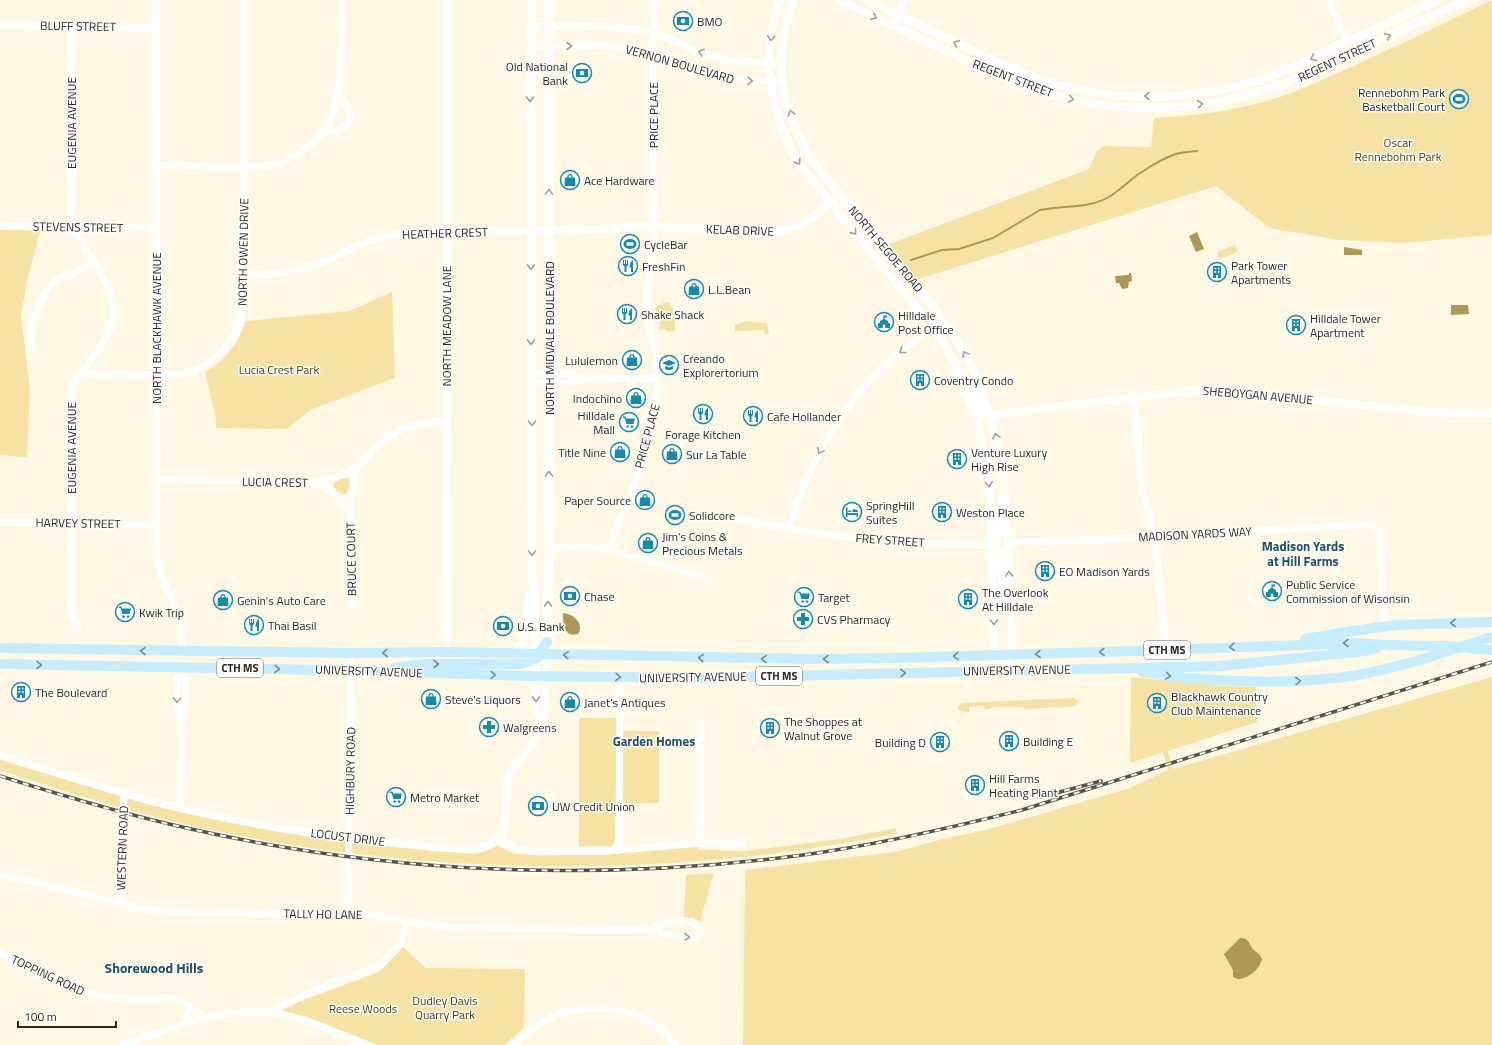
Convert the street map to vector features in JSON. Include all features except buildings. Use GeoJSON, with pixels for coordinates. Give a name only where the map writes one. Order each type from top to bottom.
{"type":"FeatureCollection","features":[{"type":"Feature","properties":{"kind":"main road","name":"NORTH MIDVALE BOULEVARD"},"geometry":{"type":"LineString","coordinates":[[531,0],[532,573],[535,591],[539,655],[535,676]]}},
{"type":"Feature","properties":{"kind":"main road","name":"NORTH MIDVALE BOULEVARD"},"geometry":{"type":"LineString","coordinates":[[547,642],[549,548],[549,0]]}},
{"type":"Feature","properties":{"kind":"main road"},"geometry":{"type":"LineString","coordinates":[[511,654],[518,650],[522,642],[528,610],[532,573]]}},
{"type":"Feature","properties":{"kind":"main road"},"geometry":{"type":"LineString","coordinates":[[1271,646],[1384,627],[1492,622]]}},
{"type":"Feature","properties":{"kind":"main road"},"geometry":{"type":"LineString","coordinates":[[1046,669],[1134,671],[1176,677],[1224,681],[1310,680],[1337,678],[1380,671],[1492,637]]}},
{"type":"Feature","properties":{"kind":"main road"},"geometry":{"type":"LineString","coordinates":[[384,671],[402,666],[418,664],[516,665],[527,663],[539,655],[547,642]]}},
{"type":"Feature","properties":{"kind":"main road","name":"UNIVERSITY AVENUE"},"geometry":{"type":"LineString","coordinates":[[0,648],[182,652],[447,652],[801,659],[868,659],[1013,655],[1356,643],[1492,650]]}},
{"type":"Feature","properties":{"kind":"main road","name":"UNIVERSITY AVENUE"},"geometry":{"type":"LineString","coordinates":[[0,664],[351,670],[535,676],[694,678],[1246,664],[1356,652],[1384,645]]}},
{"type":"Feature","properties":{"kind":"main road"},"geometry":{"type":"LineString","coordinates":[[145,666],[166,663],[177,659],[182,652]]}},
{"type":"Feature","properties":{"kind":"main road"},"geometry":{"type":"LineString","coordinates":[[182,667],[183,660],[185,658],[213,652]]}},
{"type":"Feature","properties":{"kind":"main road","name":"NORTH MIDVALE BOULEVARD"},"geometry":{"type":"LineString","coordinates":[[539,655],[546,676]]}},
{"type":"Feature","properties":{"kind":"street","name":"NORTH BLACKHAWK AVENUE"},"geometry":{"type":"LineString","coordinates":[[156,0],[156,525],[158,564],[164,584],[173,600],[178,615],[181,628],[182,652]]}},
{"type":"Feature","properties":{"kind":"street","name":"NORTH OWEN DRIVE"},"geometry":{"type":"LineString","coordinates":[[80,374],[156,376],[183,373],[199,368],[216,357],[233,337],[240,319],[242,308],[244,275],[244,0]]}},
{"type":"Feature","properties":{"kind":"street"},"geometry":{"type":"LineString","coordinates":[[155,165],[245,167],[274,164],[286,160],[305,150],[324,132],[332,118],[338,96],[341,60],[341,0]]}},
{"type":"Feature","properties":{"kind":"street","name":"NORTH MEADOW LANE"},"geometry":{"type":"LineString","coordinates":[[446,0],[447,652]]}},
{"type":"Feature","properties":{"kind":"street","name":"PRICE PLACE"},"geometry":{"type":"LineString","coordinates":[[610,550],[616,526],[629,503],[656,410],[657,356],[650,332],[647,301],[649,267],[654,242],[654,0]]}},
{"type":"Feature","properties":{"kind":"street","name":"NORTH SEGOE ROAD"},"geometry":{"type":"LineString","coordinates":[[780,0],[772,30],[769,63],[770,82],[778,122],[788,145],[799,164],[940,336],[959,374],[976,418],[991,505],[995,655]]}},
{"type":"Feature","properties":{"kind":"street","name":"NORTH SEGOE ROAD"},"geometry":{"type":"LineString","coordinates":[[794,0],[784,36],[780,63],[782,82],[790,113],[801,140],[817,166],[917,286],[956,339],[973,370],[991,415],[1002,475],[1009,544],[1010,614],[1013,655],[1006,670]]}},
{"type":"Feature","properties":{"kind":"street","name":"REGENT STREET"},"geometry":{"type":"LineString","coordinates":[[839,0],[1001,76],[1032,88],[1067,98],[1127,107],[1163,108],[1196,105],[1241,97],[1292,80],[1467,0]]}},
{"type":"Feature","properties":{"kind":"street","name":"REGENT STREET"},"geometry":{"type":"LineString","coordinates":[[866,0],[1005,66],[1037,78],[1076,89],[1128,96],[1163,96],[1195,93],[1238,86],[1268,77],[1287,70],[1438,0]]}},
{"type":"Feature","properties":{"kind":"street"},"geometry":{"type":"LineString","coordinates":[[893,25],[905,0]]}},
{"type":"Feature","properties":{"kind":"street"},"geometry":{"type":"LineString","coordinates":[[1328,0],[1353,52]]}},
{"type":"Feature","properties":{"kind":"street","name":"BLUFF STREET"},"geometry":{"type":"LineString","coordinates":[[0,25],[156,28]]}},
{"type":"Feature","properties":{"kind":"street","name":"EUGENIA AVENUE"},"geometry":{"type":"LineString","coordinates":[[72,26],[72,227],[95,264],[110,293],[113,315],[110,332],[106,340],[73,385],[70,405],[71,605],[73,617],[78,628]]}},
{"type":"Feature","properties":{"kind":"street","name":"VERNON BOULEVARD"},"geometry":{"type":"LineString","coordinates":[[531,26],[604,26],[653,33],[710,55],[746,62],[780,63]]}},
{"type":"Feature","properties":{"kind":"street","name":"VERNON BOULEVARD"},"geometry":{"type":"LineString","coordinates":[[530,46],[614,46],[653,53],[702,72],[723,78],[782,82]]}},
{"type":"Feature","properties":{"kind":"street"},"geometry":{"type":"LineString","coordinates":[[324,132],[347,125],[351,116],[347,104],[338,96]]}},
{"type":"Feature","properties":{"kind":"street","name":"KELAB DRIVE"},"geometry":{"type":"LineString","coordinates":[[654,227],[775,232],[786,230],[811,220],[839,194]]}},
{"type":"Feature","properties":{"kind":"street","name":"STEVENS STREET"},"geometry":{"type":"LineString","coordinates":[[0,226],[156,228]]}},
{"type":"Feature","properties":{"kind":"street","name":"HEATHER CREST"},"geometry":{"type":"LineString","coordinates":[[244,275],[263,275],[303,268],[334,257],[362,243],[387,236],[410,232],[531,232],[636,226],[654,227]]}},
{"type":"Feature","properties":{"kind":"street"},"geometry":{"type":"LineString","coordinates":[[31,348],[31,327],[39,304],[50,285],[57,280],[95,264]]}},
{"type":"Feature","properties":{"kind":"street"},"geometry":{"type":"LineString","coordinates":[[789,529],[797,501],[812,466],[826,440],[844,412],[890,360],[943,321]]}},
{"type":"Feature","properties":{"kind":"street"},"geometry":{"type":"LineString","coordinates":[[531,373],[572,374],[580,379]]}},
{"type":"Feature","properties":{"kind":"street"},"geometry":{"type":"LineString","coordinates":[[959,374],[970,384],[982,412],[991,415]]}},
{"type":"Feature","properties":{"kind":"street"},"geometry":{"type":"LineString","coordinates":[[531,384],[571,383],[580,379],[657,378]]}},
{"type":"Feature","properties":{"kind":"street","name":"SHEBOYGAN AVENUE"},"geometry":{"type":"LineString","coordinates":[[976,418],[1134,397],[1180,392],[1225,390],[1420,411],[1448,413],[1492,413]]}},
{"type":"Feature","properties":{"kind":"street"},"geometry":{"type":"LineString","coordinates":[[1134,397],[1141,483],[1156,537],[1166,650],[1165,656],[1161,660],[1135,667]]}},
{"type":"Feature","properties":{"kind":"street","name":"LUCIA CREST"},"geometry":{"type":"LineString","coordinates":[[156,479],[313,483],[337,476],[357,467],[384,438],[394,432],[417,425],[447,422]]}},
{"type":"Feature","properties":{"kind":"street","name":"BRUCE COURT"},"geometry":{"type":"LineString","coordinates":[[352,606],[350,511],[357,467]]}},
{"type":"Feature","properties":{"kind":"street"},"geometry":{"type":"LineString","coordinates":[[1002,475],[999,535],[991,544],[995,545],[999,550],[1003,593],[1010,614]]}},
{"type":"Feature","properties":{"kind":"street","name":"BRUCE COURT"},"geometry":{"type":"LineString","coordinates":[[313,483],[328,489],[341,499],[350,511]]}},
{"type":"Feature","properties":{"kind":"street","name":"FREY STREET"},"geometry":{"type":"LineString","coordinates":[[725,518],[734,518],[789,529],[880,541],[991,544]]}},
{"type":"Feature","properties":{"kind":"street","name":"HARVEY STREET"},"geometry":{"type":"LineString","coordinates":[[0,522],[156,525]]}},
{"type":"Feature","properties":{"kind":"street","name":"MADISON YARDS WAY"},"geometry":{"type":"LineString","coordinates":[[1009,544],[1370,524],[1377,528],[1380,532],[1384,627]]}},
{"type":"Feature","properties":{"kind":"street"},"geometry":{"type":"LineString","coordinates":[[549,548],[590,548],[610,550],[708,578]]}},
{"type":"Feature","properties":{"kind":"street"},"geometry":{"type":"LineString","coordinates":[[1166,650],[1169,655],[1176,659],[1204,666]]}},
{"type":"Feature","properties":{"kind":"street","name":"HIGHBURY ROAD"},"geometry":{"type":"LineString","coordinates":[[348,912],[351,653]]}},
{"type":"Feature","properties":{"kind":"street"},"geometry":{"type":"LineString","coordinates":[[995,655],[1006,670]]}},
{"type":"Feature","properties":{"kind":"street"},"geometry":{"type":"LineString","coordinates":[[180,808],[181,733],[177,699],[178,678],[182,667]]}},
{"type":"Feature","properties":{"kind":"street"},"geometry":{"type":"LineString","coordinates":[[535,676],[536,711],[542,721]]}},
{"type":"Feature","properties":{"kind":"street"},"geometry":{"type":"LineString","coordinates":[[546,676],[545,703],[540,732],[535,741],[511,772],[507,786],[506,823],[498,838],[511,847],[525,851],[573,852],[619,850],[700,843],[742,843]]}},
{"type":"Feature","properties":{"kind":"street"},"geometry":{"type":"LineString","coordinates":[[619,850],[620,688]]}},
{"type":"Feature","properties":{"kind":"street"},"geometry":{"type":"LineString","coordinates":[[700,843],[701,720]]}},
{"type":"Feature","properties":{"kind":"street","name":"LOCUST DRIVE"},"geometry":{"type":"LineString","coordinates":[[0,755],[124,793],[180,808],[239,821],[349,838],[466,848],[478,848],[489,845],[498,838]]}},
{"type":"Feature","properties":{"kind":"street","name":"WESTERN ROAD"},"geometry":{"type":"LineString","coordinates":[[120,904],[124,793]]}},
{"type":"Feature","properties":{"kind":"street","name":"TALLY HO LANE"},"geometry":{"type":"LineString","coordinates":[[0,875],[57,887],[120,904],[156,911],[315,914],[348,912],[448,926],[478,928],[650,930],[671,936],[694,938],[700,934],[701,929],[694,923],[685,920],[658,925],[650,930]]}},
{"type":"Feature","properties":{"kind":"street"},"geometry":{"type":"LineString","coordinates":[[267,1013],[312,992],[382,965],[401,941],[407,921]]}},
{"type":"Feature","properties":{"kind":"street","name":"TOPPING ROAD"},"geometry":{"type":"LineString","coordinates":[[0,953],[90,994],[130,999],[172,998],[184,1002],[205,1018]]}},
{"type":"Feature","properties":{"kind":"street"},"geometry":{"type":"LineString","coordinates":[[186,1023],[189,1007]]}},
{"type":"Feature","properties":{"kind":"street"},"geometry":{"type":"LineString","coordinates":[[512,1045],[548,1019],[566,1012],[589,1008],[623,1010],[640,1017],[657,1026],[671,1038],[675,1045]]}},
{"type":"Feature","properties":{"kind":"street"},"geometry":{"type":"LineString","coordinates":[[123,1045],[205,1018],[237,1013],[275,1013],[306,1021],[367,1045]]}},
{"type":"Feature","properties":{"kind":"green space","name":"Oscar Rennebohm Park"},"geometry":{"type":"Polygon","coordinates":[[[1492,0],[1492,235],[1404,243],[1340,240],[1269,228],[1216,186],[912,281],[884,246],[1089,169],[1097,151],[1104,146],[1151,147],[1154,118],[1184,116],[1227,110],[1280,97],[1349,68],[1492,0]]]}},
{"type":"Feature","properties":{"kind":"green space"},"geometry":{"type":"Polygon","coordinates":[[[0,229],[40,231],[27,281],[21,316],[30,391],[27,457],[0,455],[0,229]]]}},
{"type":"Feature","properties":{"kind":"green space"},"geometry":{"type":"Polygon","coordinates":[[[1235,245],[1238,252],[1219,259],[1217,252],[1235,245]]]}},
{"type":"Feature","properties":{"kind":"green space","name":"Lucia Crest Park"},"geometry":{"type":"Polygon","coordinates":[[[392,292],[395,378],[310,410],[287,429],[216,428],[216,419],[205,372],[212,368],[230,351],[239,337],[246,321],[349,311],[392,292]]]}},
{"type":"Feature","properties":{"kind":"green space"},"geometry":{"type":"Polygon","coordinates":[[[669,302],[674,311],[674,315],[659,316],[656,311],[656,307],[661,304],[663,307],[664,306],[662,303],[669,302]]]}},
{"type":"Feature","properties":{"kind":"green space"},"geometry":{"type":"Polygon","coordinates":[[[661,319],[675,319],[675,331],[667,332],[664,328],[659,331],[661,319]]]}},
{"type":"Feature","properties":{"kind":"green space"},"geometry":{"type":"Polygon","coordinates":[[[747,321],[767,323],[769,334],[765,334],[764,330],[735,331],[735,325],[747,321]]]}},
{"type":"Feature","properties":{"kind":"green space"},"geometry":{"type":"Polygon","coordinates":[[[344,478],[349,479],[350,483],[349,490],[345,495],[337,491],[333,485],[335,482],[344,478]]]}},
{"type":"Feature","properties":{"kind":"green space"},"geometry":{"type":"Polygon","coordinates":[[[1131,677],[1223,686],[1256,687],[1257,722],[1168,751],[1173,769],[1492,677],[1492,1045],[743,1045],[745,870],[895,852],[947,838],[986,830],[1130,788],[1168,770],[1163,752],[1130,763],[1131,677]]]}},
{"type":"Feature","properties":{"kind":"green space"},"geometry":{"type":"Polygon","coordinates":[[[1074,698],[1078,702],[1075,706],[1024,709],[1023,707],[999,707],[985,710],[984,706],[969,707],[969,712],[960,711],[958,708],[962,703],[1074,698]]]}},
{"type":"Feature","properties":{"kind":"green space"},"geometry":{"type":"Polygon","coordinates":[[[579,718],[617,718],[617,731],[659,731],[659,803],[616,804],[615,841],[612,846],[579,846],[579,718]]]}},
{"type":"Feature","properties":{"kind":"green space"},"geometry":{"type":"Polygon","coordinates":[[[0,760],[146,804],[241,825],[362,844],[433,851],[474,854],[481,853],[498,846],[514,854],[539,855],[604,855],[698,847],[698,850],[745,851],[841,839],[896,828],[896,834],[774,854],[668,863],[602,866],[536,866],[471,864],[405,859],[340,852],[275,842],[157,818],[0,770],[0,760]]]}},
{"type":"Feature","properties":{"kind":"green space"},"geometry":{"type":"Polygon","coordinates":[[[714,873],[700,922],[693,918],[684,918],[686,875],[714,873]]]}},
{"type":"Feature","properties":{"kind":"green space","name":"Dudley Davis Quarry Park"},"geometry":{"type":"Polygon","coordinates":[[[403,947],[426,968],[525,969],[524,1028],[504,1045],[378,1045],[308,1017],[277,1010],[379,972],[403,947]]]}},
{"type":"Feature","properties":{"kind":"shaded area"},"geometry":{"type":"Polygon","coordinates":[[[1197,232],[1204,249],[1196,252],[1189,236],[1197,232]]]}},
{"type":"Feature","properties":{"kind":"shaded area"},"geometry":{"type":"Polygon","coordinates":[[[1344,247],[1362,250],[1362,255],[1344,255],[1344,247]]]}},
{"type":"Feature","properties":{"kind":"shaded area"},"geometry":{"type":"Polygon","coordinates":[[[1129,273],[1131,273],[1132,281],[1129,282],[1128,288],[1122,289],[1119,283],[1116,283],[1115,276],[1129,275],[1129,273]]]}},
{"type":"Feature","properties":{"kind":"shaded area"},"geometry":{"type":"Polygon","coordinates":[[[1451,305],[1468,305],[1469,314],[1451,315],[1451,305]]]}},
{"type":"Feature","properties":{"kind":"shaded area"},"geometry":{"type":"Polygon","coordinates":[[[563,613],[571,615],[577,620],[580,626],[578,634],[573,635],[567,632],[564,626],[563,613]]]}},
{"type":"Feature","properties":{"kind":"shaded area"},"geometry":{"type":"Polygon","coordinates":[[[1240,938],[1248,941],[1262,959],[1261,963],[1253,973],[1242,979],[1238,979],[1233,977],[1233,970],[1224,954],[1240,938]]]}},
{"type":"Feature","properties":{"kind":"waterway"},"geometry":{"type":"LineString","coordinates":[[911,260],[942,250],[959,249],[993,238],[1040,210],[1084,205],[1101,201],[1109,197],[1140,173],[1162,160],[1178,153],[1197,151]]}},
{"type":"Feature","properties":{"kind":"railway"},"geometry":{"type":"LineString","coordinates":[[0,776],[95,805],[167,824],[266,844],[342,856],[419,864],[496,869],[572,871],[649,869],[803,855],[941,830],[1022,810],[1492,662]]}},
{"type":"Feature","properties":{"kind":"railway"},"geometry":{"type":"LineString","coordinates":[[1041,797],[1101,781]]}},
{"type":"Feature","properties":{"kind":"place","name":"BMO"},"geometry":{"type":"Point","coordinates":[683,21]}},
{"type":"Feature","properties":{"kind":"place","name":"Old National Bank"},"geometry":{"type":"Point","coordinates":[582,73]}},
{"type":"Feature","properties":{"kind":"place","name":"Rennebohm Park Basketball Court"},"geometry":{"type":"Point","coordinates":[1459,99]}},
{"type":"Feature","properties":{"kind":"place","name":"Ace Hardware"},"geometry":{"type":"Point","coordinates":[570,180]}},
{"type":"Feature","properties":{"kind":"place","name":"CycleBar"},"geometry":{"type":"Point","coordinates":[630,244]}},
{"type":"Feature","properties":{"kind":"place","name":"FreshFin"},"geometry":{"type":"Point","coordinates":[628,266]}},
{"type":"Feature","properties":{"kind":"place","name":"Park Tower Apartments"},"geometry":{"type":"Point","coordinates":[1217,272]}},
{"type":"Feature","properties":{"kind":"place","name":"L.L.Bean"},"geometry":{"type":"Point","coordinates":[694,289]}},
{"type":"Feature","properties":{"kind":"place","name":"Shake Shack"},"geometry":{"type":"Point","coordinates":[627,314]}},
{"type":"Feature","properties":{"kind":"place","name":"Hilldale Post Office"},"geometry":{"type":"Point","coordinates":[884,322]}},
{"type":"Feature","properties":{"kind":"place","name":"Hilldale Tower Apartment"},"geometry":{"type":"Point","coordinates":[1296,325]}},
{"type":"Feature","properties":{"kind":"place","name":"Lululemon"},"geometry":{"type":"Point","coordinates":[632,360]}},
{"type":"Feature","properties":{"kind":"place","name":"Creando Explorertorium"},"geometry":{"type":"Point","coordinates":[669,365]}},
{"type":"Feature","properties":{"kind":"place","name":"Coventry Condo"},"geometry":{"type":"Point","coordinates":[920,380]}},
{"type":"Feature","properties":{"kind":"place","name":"Indochino"},"geometry":{"type":"Point","coordinates":[636,398]}},
{"type":"Feature","properties":{"kind":"place","name":"Forage Kitchen"},"geometry":{"type":"Point","coordinates":[703,414]}},
{"type":"Feature","properties":{"kind":"place","name":"Cafe Hollander"},"geometry":{"type":"Point","coordinates":[753,416]}},
{"type":"Feature","properties":{"kind":"place","name":"Hilldale Mall"},"geometry":{"type":"Point","coordinates":[629,422]}},
{"type":"Feature","properties":{"kind":"place","name":"Title Nine"},"geometry":{"type":"Point","coordinates":[620,452]}},
{"type":"Feature","properties":{"kind":"place","name":"Sur La Table"},"geometry":{"type":"Point","coordinates":[672,454]}},
{"type":"Feature","properties":{"kind":"place","name":"Venture Luxury High Rise"},"geometry":{"type":"Point","coordinates":[957,459]}},
{"type":"Feature","properties":{"kind":"place","name":"Paper Source"},"geometry":{"type":"Point","coordinates":[645,500]}},
{"type":"Feature","properties":{"kind":"place","name":"SpringHill Suites"},"geometry":{"type":"Point","coordinates":[852,512]}},
{"type":"Feature","properties":{"kind":"place","name":"Weston Place"},"geometry":{"type":"Point","coordinates":[942,512]}},
{"type":"Feature","properties":{"kind":"place","name":"Solidcore"},"geometry":{"type":"Point","coordinates":[675,515]}},
{"type":"Feature","properties":{"kind":"place","name":"Jim's Coins & Precious Metals"},"geometry":{"type":"Point","coordinates":[648,543]}},
{"type":"Feature","properties":{"kind":"place","name":"EO Madison Yards"},"geometry":{"type":"Point","coordinates":[1045,571]}},
{"type":"Feature","properties":{"kind":"place","name":"Public Service Commission of Wisonsin"},"geometry":{"type":"Point","coordinates":[1272,591]}},
{"type":"Feature","properties":{"kind":"place","name":"Chase"},"geometry":{"type":"Point","coordinates":[570,596]}},
{"type":"Feature","properties":{"kind":"place","name":"Target"},"geometry":{"type":"Point","coordinates":[804,597]}},
{"type":"Feature","properties":{"kind":"place","name":"The Overlook At Hilldale"},"geometry":{"type":"Point","coordinates":[968,599]}},
{"type":"Feature","properties":{"kind":"place","name":"Genin's Auto Care"},"geometry":{"type":"Point","coordinates":[223,600]}},
{"type":"Feature","properties":{"kind":"place","name":"Kwik Trip"},"geometry":{"type":"Point","coordinates":[125,612]}},
{"type":"Feature","properties":{"kind":"place","name":"CVS Pharmacy"},"geometry":{"type":"Point","coordinates":[803,619]}},
{"type":"Feature","properties":{"kind":"place","name":"Thai Basil"},"geometry":{"type":"Point","coordinates":[254,625]}},
{"type":"Feature","properties":{"kind":"place","name":"U.S. Bank"},"geometry":{"type":"Point","coordinates":[503,626]}},
{"type":"Feature","properties":{"kind":"place","name":"The Boulevard"},"geometry":{"type":"Point","coordinates":[21,692]}},
{"type":"Feature","properties":{"kind":"place","name":"Steve's Liquors"},"geometry":{"type":"Point","coordinates":[431,699]}},
{"type":"Feature","properties":{"kind":"place","name":"Janet's Antiques"},"geometry":{"type":"Point","coordinates":[570,702]}},
{"type":"Feature","properties":{"kind":"place","name":"Blackhawk Country Club Maintenance"},"geometry":{"type":"Point","coordinates":[1157,703]}},
{"type":"Feature","properties":{"kind":"place","name":"Walgreens"},"geometry":{"type":"Point","coordinates":[489,727]}},
{"type":"Feature","properties":{"kind":"place","name":"The Shoppes at Walnut Grove"},"geometry":{"type":"Point","coordinates":[770,728]}},
{"type":"Feature","properties":{"kind":"place","name":"Building E"},"geometry":{"type":"Point","coordinates":[1009,741]}},
{"type":"Feature","properties":{"kind":"place","name":"Building D"},"geometry":{"type":"Point","coordinates":[940,742]}},
{"type":"Feature","properties":{"kind":"place","name":"Hill Farms Heating Plant"},"geometry":{"type":"Point","coordinates":[975,785]}},
{"type":"Feature","properties":{"kind":"place","name":"Metro Market"},"geometry":{"type":"Point","coordinates":[396,797]}},
{"type":"Feature","properties":{"kind":"place","name":"UW Credit Union"},"geometry":{"type":"Point","coordinates":[538,806]}},
{"type":"Feature","properties":{"kind":"district","name":"Madison Yards at Hill Farms"},"geometry":{"type":"Point","coordinates":[1303,554]}},
{"type":"Feature","properties":{"kind":"district","name":"Garden Homes"},"geometry":{"type":"Point","coordinates":[654,741]}},
{"type":"Feature","properties":{"kind":"district","name":"Shorewood Hills"},"geometry":{"type":"Point","coordinates":[154,967]}},
{"type":"Feature","properties":{"kind":"park label","name":"Reese Woods"},"geometry":{"type":"Point","coordinates":[363,1008]}}]}
